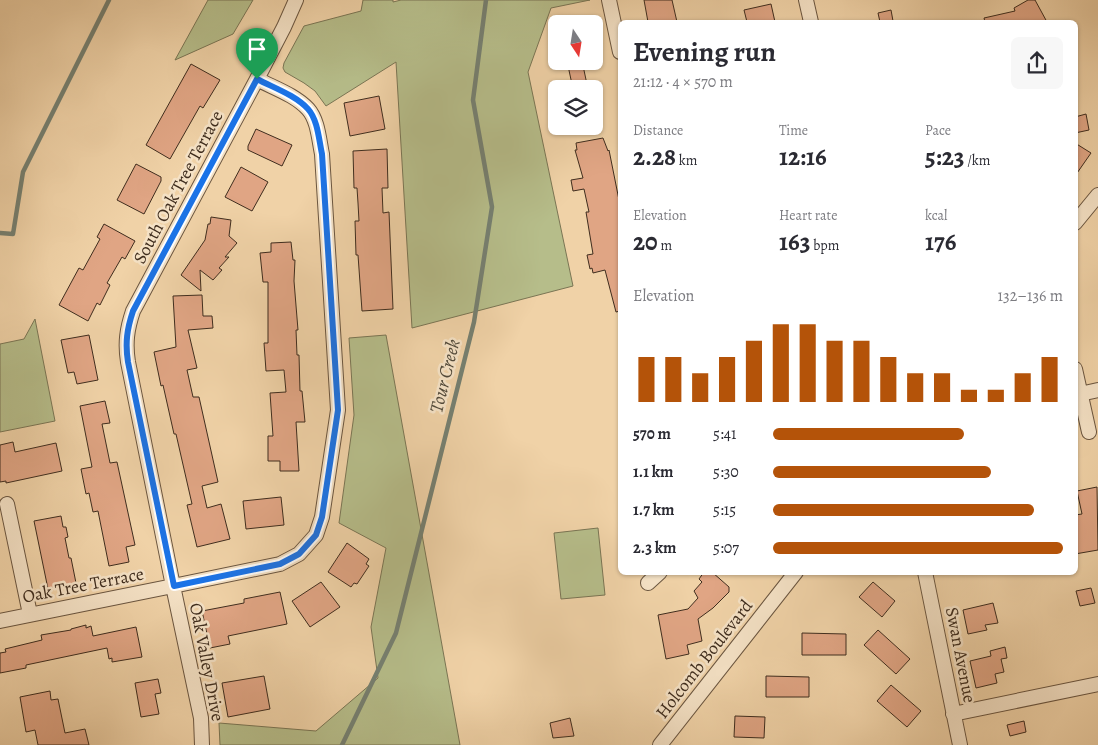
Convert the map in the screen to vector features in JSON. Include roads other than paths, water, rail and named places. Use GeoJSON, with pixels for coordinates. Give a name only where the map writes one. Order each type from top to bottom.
{"type":"FeatureCollection","features":[{"type":"Feature","properties":{"kind":"street"},"geometry":{"type":"LineString","coordinates":[[174,586],[280,564],[299,554],[316,535],[322,517],[338,410],[322,154],[317,129],[309,110],[293,98],[257,79],[296,0]]}},
{"type":"Feature","properties":{"kind":"street"},"geometry":{"type":"LineString","coordinates":[[609,0],[618,43]]}},
{"type":"Feature","properties":{"kind":"street"},"geometry":{"type":"LineString","coordinates":[[806,0],[811,20]]}},
{"type":"Feature","properties":{"kind":"street","name":"South Oak Tree Terrace"},"geometry":{"type":"LineString","coordinates":[[174,586],[128,362],[125,343],[127,329],[133,311],[257,79]]}},
{"type":"Feature","properties":{"kind":"street"},"geometry":{"type":"LineString","coordinates":[[1078,219],[1098,195]]}},
{"type":"Feature","properties":{"kind":"street"},"geometry":{"type":"LineString","coordinates":[[1078,384],[1089,432]]}},
{"type":"Feature","properties":{"kind":"street"},"geometry":{"type":"LineString","coordinates":[[1080,394],[1098,390]]}},
{"type":"Feature","properties":{"kind":"street"},"geometry":{"type":"LineString","coordinates":[[7,504],[30,614]]}},
{"type":"Feature","properties":{"kind":"street"},"geometry":{"type":"LineString","coordinates":[[648,583],[657,575]]}},
{"type":"Feature","properties":{"kind":"street","name":"Holcomb Boulevard"},"geometry":{"type":"LineString","coordinates":[[660,745],[794,575]]}},
{"type":"Feature","properties":{"kind":"street","name":"Swan Avenue"},"geometry":{"type":"LineString","coordinates":[[926,575],[960,745]]}},
{"type":"Feature","properties":{"kind":"street","name":"Oak Tree Terrace"},"geometry":{"type":"LineString","coordinates":[[0,621],[174,586]]}},
{"type":"Feature","properties":{"kind":"street","name":"Oak Valley Drive"},"geometry":{"type":"LineString","coordinates":[[174,586],[201,718],[202,745]]}},
{"type":"Feature","properties":{"kind":"street"},"geometry":{"type":"LineString","coordinates":[[953,714],[1098,684]]}},
{"type":"Feature","properties":{"kind":"waterway"},"geometry":{"type":"LineString","coordinates":[[0,233],[13,234],[23,172],[109,0]]}},
{"type":"Feature","properties":{"kind":"waterway","name":"Tour Creek"},"geometry":{"type":"LineString","coordinates":[[342,745],[396,633],[474,322],[492,207],[473,100],[486,0]]}}]}
